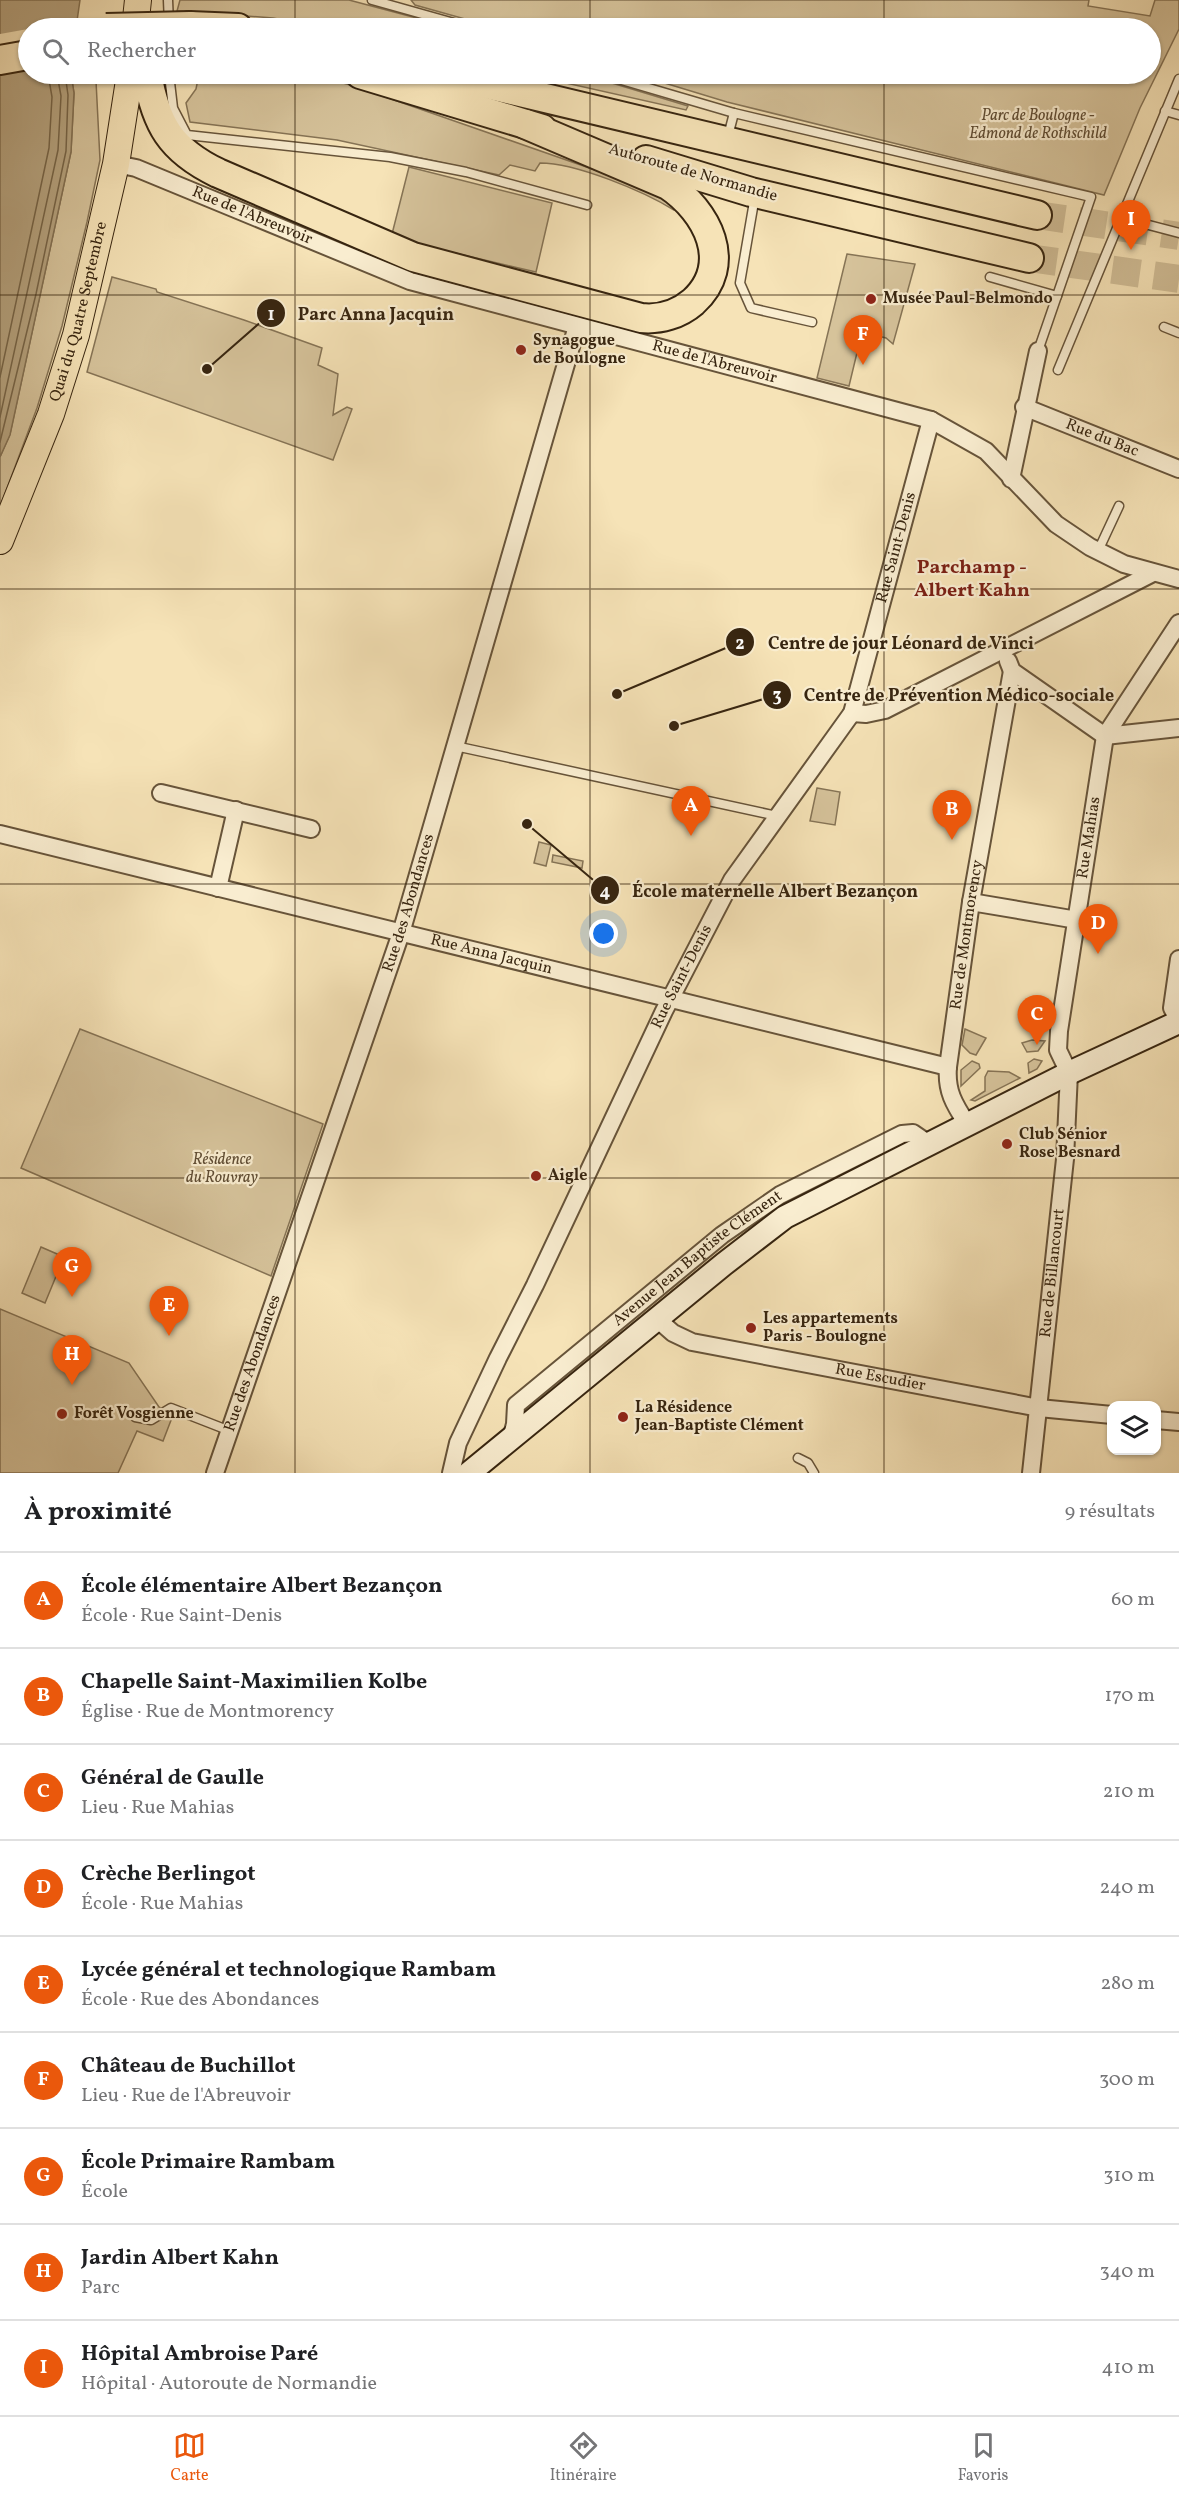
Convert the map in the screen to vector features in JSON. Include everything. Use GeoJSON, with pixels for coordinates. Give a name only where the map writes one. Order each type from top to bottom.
{"type":"FeatureCollection","features":[{"type":"Feature","properties":{"kind":"highway"},"geometry":{"type":"LineString","coordinates":[[0,44],[18,40]]}},
{"type":"Feature","properties":{"kind":"highway"},"geometry":{"type":"LineString","coordinates":[[0,60],[18,57]]}},
{"type":"Feature","properties":{"kind":"highway"},"geometry":{"type":"LineString","coordinates":[[149,84],[153,102],[164,129],[191,158],[218,173],[414,257],[641,318],[656,318],[676,313],[699,296],[712,274],[713,247],[705,223],[687,199],[668,185],[525,123]]}},
{"type":"Feature","properties":{"kind":"highway","name":"Autoroute de Normandie"},"geometry":{"type":"LineString","coordinates":[[394,84],[755,193],[1029,258]]}},
{"type":"Feature","properties":{"kind":"highway","name":"Autoroute de Normandie"},"geometry":{"type":"LineString","coordinates":[[485,84],[1037,216]]}},
{"type":"Feature","properties":{"kind":"main road","name":"Quai du Quatre Septembre"},"geometry":{"type":"LineString","coordinates":[[0,541],[51,414],[76,335],[116,164],[128,84]]}},
{"type":"Feature","properties":{"kind":"main road","name":"Avenue Jean Baptiste Clément"},"geometry":{"type":"LineString","coordinates":[[469,1473],[785,1217],[1069,1073],[1179,1022]]}},
{"type":"Feature","properties":{"kind":"street","name":"Rue de l'Abreuvoir"},"geometry":{"type":"LineString","coordinates":[[116,164],[136,168],[410,281],[931,420],[986,451],[1056,524],[1098,551],[1153,573],[1179,579]]}},
{"type":"Feature","properties":{"kind":"street","name":"Rue des Abondances"},"geometry":{"type":"LineString","coordinates":[[215,1473],[401,933],[577,326]]}},
{"type":"Feature","properties":{"kind":"street"},"geometry":{"type":"LineString","coordinates":[[1011,479],[1024,406],[1038,351]]}},
{"type":"Feature","properties":{"kind":"street","name":"Rue du Bac"},"geometry":{"type":"LineString","coordinates":[[1024,406],[1179,469]]}},
{"type":"Feature","properties":{"kind":"street","name":"Rue Saint-Denis"},"geometry":{"type":"LineString","coordinates":[[451,1473],[458,1443],[498,1358],[535,1285],[670,999],[732,880],[852,713],[931,420]]}},
{"type":"Feature","properties":{"kind":"street"},"geometry":{"type":"LineString","coordinates":[[852,713],[866,714],[885,710],[1153,573]]}},
{"type":"Feature","properties":{"kind":"street","name":"Rue Mahias"},"geometry":{"type":"LineString","coordinates":[[1069,1073],[1059,1050],[1059,1031],[1105,736],[1179,623]]}},
{"type":"Feature","properties":{"kind":"street"},"geometry":{"type":"LineString","coordinates":[[1002,650],[1012,671],[1105,736],[1179,728]]}},
{"type":"Feature","properties":{"kind":"street","name":"Rue de Montmorency"},"geometry":{"type":"LineString","coordinates":[[967,1124],[953,1103],[946,1086],[971,902],[1012,671]]}},
{"type":"Feature","properties":{"kind":"street"},"geometry":{"type":"LineString","coordinates":[[162,793],[311,829]]}},
{"type":"Feature","properties":{"kind":"street"},"geometry":{"type":"LineString","coordinates":[[218,888],[236,810]]}},
{"type":"Feature","properties":{"kind":"street","name":"Rue Anna Jacquin"},"geometry":{"type":"LineString","coordinates":[[0,834],[948,1067]]}},
{"type":"Feature","properties":{"kind":"street"},"geometry":{"type":"LineString","coordinates":[[971,902],[1077,920]]}},
{"type":"Feature","properties":{"kind":"street"},"geometry":{"type":"LineString","coordinates":[[1179,959],[1172,1008],[1179,1022]]}},
{"type":"Feature","properties":{"kind":"street","name":"Rue de Billancourt"},"geometry":{"type":"LineString","coordinates":[[1031,1473],[1065,1159],[1069,1073]]}},
{"type":"Feature","properties":{"kind":"street","name":"Avenue Jean Baptiste Clément"},"geometry":{"type":"LineString","coordinates":[[511,1439],[516,1405],[722,1235],[796,1186],[902,1134],[913,1133],[929,1144]]}},
{"type":"Feature","properties":{"kind":"street","name":"Rue Escudier"},"geometry":{"type":"LineString","coordinates":[[657,1319],[673,1333],[692,1342],[1039,1408],[1107,1415]]}},
{"type":"Feature","properties":{"kind":"street"},"geometry":{"type":"LineString","coordinates":[[1161,1420],[1179,1422]]}},
{"type":"Feature","properties":{"kind":"lane"},"geometry":{"type":"LineString","coordinates":[[168,0],[175,18]]}},
{"type":"Feature","properties":{"kind":"lane"},"geometry":{"type":"LineString","coordinates":[[372,0],[436,18]]}},
{"type":"Feature","properties":{"kind":"lane"},"geometry":{"type":"LineString","coordinates":[[1058,370],[1179,79]]}},
{"type":"Feature","properties":{"kind":"lane"},"geometry":{"type":"LineString","coordinates":[[170,84],[173,108],[187,135],[390,157],[466,172],[586,205]]}},
{"type":"Feature","properties":{"kind":"lane"},"geometry":{"type":"LineString","coordinates":[[635,84],[734,113],[1090,197],[1038,351]]}},
{"type":"Feature","properties":{"kind":"lane"},"geometry":{"type":"LineString","coordinates":[[1165,111],[1179,116]]}},
{"type":"Feature","properties":{"kind":"lane"},"geometry":{"type":"LineString","coordinates":[[726,142],[734,113]]}},
{"type":"Feature","properties":{"kind":"lane"},"geometry":{"type":"LineString","coordinates":[[755,193],[740,283],[751,308],[812,322]]}},
{"type":"Feature","properties":{"kind":"lane"},"geometry":{"type":"LineString","coordinates":[[1122,218],[1179,233]]}},
{"type":"Feature","properties":{"kind":"lane"},"geometry":{"type":"LineString","coordinates":[[990,277],[1057,296]]}},
{"type":"Feature","properties":{"kind":"lane"},"geometry":{"type":"LineString","coordinates":[[1164,327],[1179,333]]}},
{"type":"Feature","properties":{"kind":"lane"},"geometry":{"type":"LineString","coordinates":[[1098,551],[1119,506]]}},
{"type":"Feature","properties":{"kind":"lane"},"geometry":{"type":"LineString","coordinates":[[455,746],[777,816]]}},
{"type":"Feature","properties":{"kind":"lane"},"geometry":{"type":"LineString","coordinates":[[135,1417],[151,1420],[171,1408],[230,1431]]}},
{"type":"Feature","properties":{"kind":"lane"},"geometry":{"type":"LineString","coordinates":[[798,1458],[808,1462],[814,1473]]}},
{"type":"Feature","properties":{"kind":"green space"},"geometry":{"type":"Polygon","coordinates":[[[180,0],[349,0],[416,18],[273,18],[177,11],[180,0]]]}},
{"type":"Feature","properties":{"kind":"green space","name":"Parc de Boulogne - Edmond de Rothschild"},"geometry":{"type":"Polygon","coordinates":[[[411,0],[1089,0],[1088,6],[1150,16],[1155,0],[1179,0],[1179,29],[1161,65],[1161,18],[461,18],[415,5],[411,0]]]}},
{"type":"Feature","properties":{"kind":"green space"},"geometry":{"type":"Polygon","coordinates":[[[73,84],[96,84],[100,160],[62,326],[37,408],[0,507],[0,457],[10,434],[71,152],[73,84]]]}},
{"type":"Feature","properties":{"kind":"green space"},"geometry":{"type":"Polygon","coordinates":[[[197,84],[347,84],[618,178],[652,191],[680,207],[674,210],[609,179],[555,164],[540,163],[535,171],[510,165],[499,175],[337,140],[190,122],[186,103],[197,84]]]}},
{"type":"Feature","properties":{"kind":"green space"},"geometry":{"type":"Polygon","coordinates":[[[570,84],[615,84],[688,106],[686,110],[570,84]]]}},
{"type":"Feature","properties":{"kind":"green space","name":"Parc de Boulogne - Edmond de Rothschild"},"geometry":{"type":"Polygon","coordinates":[[[668,84],[1152,84],[1104,195],[727,102],[668,84]]]}},
{"type":"Feature","properties":{"kind":"green space"},"geometry":{"type":"Polygon","coordinates":[[[409,167],[552,203],[536,272],[391,238],[409,167]]]}},
{"type":"Feature","properties":{"kind":"green space"},"geometry":{"type":"Polygon","coordinates":[[[847,254],[915,264],[893,344],[886,338],[862,332],[849,386],[817,378],[847,254]]]}},
{"type":"Feature","properties":{"kind":"green space"},"geometry":{"type":"Polygon","coordinates":[[[112,277],[156,289],[157,292],[322,348],[318,365],[338,374],[333,415],[347,407],[352,409],[333,460],[87,372],[112,277]]]}},
{"type":"Feature","properties":{"kind":"green space"},"geometry":{"type":"Polygon","coordinates":[[[817,788],[840,792],[835,825],[810,821],[817,788]]]}},
{"type":"Feature","properties":{"kind":"green space"},"geometry":{"type":"Polygon","coordinates":[[[539,842],[551,845],[546,866],[534,863],[539,842]]]}},
{"type":"Feature","properties":{"kind":"green space"},"geometry":{"type":"Polygon","coordinates":[[[553,855],[583,861],[582,868],[552,862],[553,855]]]}},
{"type":"Feature","properties":{"kind":"green space","name":"Résidence du Rouvray"},"geometry":{"type":"Polygon","coordinates":[[[80,1029],[323,1124],[271,1276],[21,1168],[80,1029]]]}},
{"type":"Feature","properties":{"kind":"green space"},"geometry":{"type":"Polygon","coordinates":[[[965,1029],[986,1038],[976,1055],[970,1053],[962,1045],[965,1029]]]}},
{"type":"Feature","properties":{"kind":"green space"},"geometry":{"type":"Polygon","coordinates":[[[1032,1040],[1045,1041],[1038,1051],[1027,1052],[1022,1043],[1032,1040]]]}},
{"type":"Feature","properties":{"kind":"green space"},"geometry":{"type":"Polygon","coordinates":[[[1034,1059],[1042,1061],[1037,1069],[1029,1073],[1028,1063],[1034,1059]]]}},
{"type":"Feature","properties":{"kind":"green space"},"geometry":{"type":"Polygon","coordinates":[[[972,1061],[979,1064],[980,1068],[961,1086],[961,1070],[972,1061]]]}},
{"type":"Feature","properties":{"kind":"green space"},"geometry":{"type":"Polygon","coordinates":[[[988,1071],[1009,1072],[1020,1078],[975,1101],[971,1100],[985,1091],[985,1077],[988,1071]]]}},
{"type":"Feature","properties":{"kind":"green space"},"geometry":{"type":"Polygon","coordinates":[[[41,1247],[64,1257],[45,1303],[22,1293],[41,1247]]]}},
{"type":"Feature","properties":{"kind":"green space"},"geometry":{"type":"Polygon","coordinates":[[[0,1309],[129,1363],[159,1407],[173,1415],[163,1441],[137,1431],[118,1473],[0,1473],[0,1309]]]}},
{"type":"Feature","properties":{"kind":"water"},"geometry":{"type":"Polygon","coordinates":[[[0,0],[80,0],[77,18],[18,18],[18,84],[73,84],[74,93],[71,152],[10,435],[0,457],[0,0]]]}},
{"type":"Feature","properties":{"kind":"pier"},"geometry":{"type":"Polygon","coordinates":[[[18,31],[18,71],[0,75],[0,34],[18,31]]]}},
{"type":"Feature","properties":{"kind":"tunnel"},"geometry":{"type":"LineString","coordinates":[[1037,215],[1179,236]]}},
{"type":"Feature","properties":{"kind":"tunnel"},"geometry":{"type":"LineString","coordinates":[[1029,258],[1179,279]]}},
{"type":"Feature","properties":{"kind":"place","name":"Hôpital Ambroise Paré"},"geometry":{"type":"Point","coordinates":[1131,250]}},
{"type":"Feature","properties":{"kind":"place","name":"Musée Paul-Belmondo"},"geometry":{"type":"Point","coordinates":[871,299]}},
{"type":"Feature","properties":{"kind":"place","name":"Synagogue de Boulogne"},"geometry":{"type":"Point","coordinates":[521,350]}},
{"type":"Feature","properties":{"kind":"place","name":"Château de Buchillot"},"geometry":{"type":"Point","coordinates":[863,365]}},
{"type":"Feature","properties":{"kind":"place","name":"Parc Anna Jacquin"},"geometry":{"type":"Point","coordinates":[207,369]}},
{"type":"Feature","properties":{"kind":"place","name":"Centre de jour Léonard de Vinci"},"geometry":{"type":"Point","coordinates":[617,694]}},
{"type":"Feature","properties":{"kind":"place","name":"Centre de Prévention Médico-sociale"},"geometry":{"type":"Point","coordinates":[674,726]}},
{"type":"Feature","properties":{"kind":"place","name":"École maternelle Albert Bezançon"},"geometry":{"type":"Point","coordinates":[527,824]}},
{"type":"Feature","properties":{"kind":"place","name":"École élémentaire Albert Bezançon"},"geometry":{"type":"Point","coordinates":[691,836]}},
{"type":"Feature","properties":{"kind":"place","name":"Chapelle Saint-Maximilien Kolbe"},"geometry":{"type":"Point","coordinates":[952,840]}},
{"type":"Feature","properties":{"kind":"place","name":"Crèche Berlingot"},"geometry":{"type":"Point","coordinates":[1098,954]}},
{"type":"Feature","properties":{"kind":"place","name":"Général de Gaulle"},"geometry":{"type":"Point","coordinates":[1037,1045]}},
{"type":"Feature","properties":{"kind":"place","name":"Club Sénior Rose Besnard"},"geometry":{"type":"Point","coordinates":[1007,1144]}},
{"type":"Feature","properties":{"kind":"place","name":"Aigle"},"geometry":{"type":"Point","coordinates":[536,1176]}},
{"type":"Feature","properties":{"kind":"place","name":"École Primaire Rambam"},"geometry":{"type":"Point","coordinates":[72,1297]}},
{"type":"Feature","properties":{"kind":"place","name":"Les appartements Paris - Boulogne"},"geometry":{"type":"Point","coordinates":[751,1328]}},
{"type":"Feature","properties":{"kind":"place","name":"Lycée général et technologique Rambam"},"geometry":{"type":"Point","coordinates":[169,1336]}},
{"type":"Feature","properties":{"kind":"place","name":"Jardin Albert Kahn"},"geometry":{"type":"Point","coordinates":[72,1385]}},
{"type":"Feature","properties":{"kind":"place","name":"Forêt Vosgienne"},"geometry":{"type":"Point","coordinates":[62,1414]}},
{"type":"Feature","properties":{"kind":"place","name":"La Résidence Jean-Baptiste Clément"},"geometry":{"type":"Point","coordinates":[623,1417]}},
{"type":"Feature","properties":{"kind":"district","name":"Parchamp - Albert Kahn"},"geometry":{"type":"Point","coordinates":[972,580]}}]}
